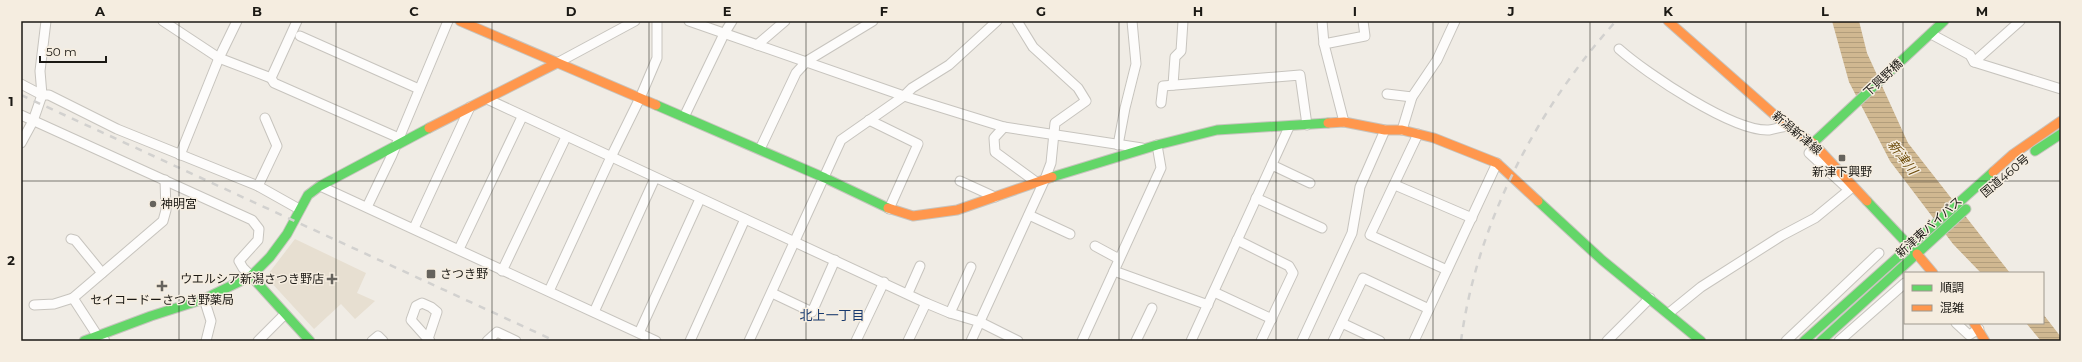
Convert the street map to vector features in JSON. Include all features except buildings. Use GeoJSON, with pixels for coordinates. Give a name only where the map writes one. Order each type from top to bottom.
{"type":"FeatureCollection","features":[{"type":"Feature","properties":{"kind":"main road"},"geometry":{"type":"LineString","coordinates":[[460,21],[760,149],[889,209],[913,216],[957,210],[1045,179],[1152,147],[1217,130],[1289,127],[1344,122],[1385,130],[1402,130],[1434,138],[1497,163],[1602,260],[1669,313],[1701,341]]}},
{"type":"Feature","properties":{"kind":"main road","name":"新潟新津線"},"geometry":{"type":"LineString","coordinates":[[1668,21],[1787,126],[1814,145],[1909,245],[1932,272]]}},
{"type":"Feature","properties":{"kind":"main road","name":"下興野橋"},"geometry":{"type":"LineString","coordinates":[[1814,145],[1853,106],[1944,21]]}},
{"type":"Feature","properties":{"kind":"main road"},"geometry":{"type":"LineString","coordinates":[[84,341],[204,299],[251,276],[270,257],[287,234],[299,209],[308,195],[320,186],[397,141],[487,100],[557,63]]}},
{"type":"Feature","properties":{"kind":"main road","name":"新津東バイパス"},"geometry":{"type":"LineString","coordinates":[[1804,341],[1921,234],[2012,155],[2061,121]]}},
{"type":"Feature","properties":{"kind":"main road","name":"国道460号"},"geometry":{"type":"LineString","coordinates":[[2027,157],[2061,134]]}},
{"type":"Feature","properties":{"kind":"main road","name":"国道460号"},"geometry":{"type":"LineString","coordinates":[[1917,254],[1986,191]]}},
{"type":"Feature","properties":{"kind":"main road","name":"新津東バイパス"},"geometry":{"type":"LineString","coordinates":[[1821,341],[1917,254]]}},
{"type":"Feature","properties":{"kind":"main road"},"geometry":{"type":"LineString","coordinates":[[251,276],[310,341]]}},
{"type":"Feature","properties":{"kind":"main road"},"geometry":{"type":"LineString","coordinates":[[1977,326],[1985,341]]}},
{"type":"Feature","properties":{"kind":"street"},"geometry":{"type":"LineString","coordinates":[[21,143],[33,121],[42,95],[40,71],[46,21]]}},
{"type":"Feature","properties":{"kind":"street"},"geometry":{"type":"LineString","coordinates":[[163,21],[219,58],[271,78],[274,83],[397,141]]}},
{"type":"Feature","properties":{"kind":"street"},"geometry":{"type":"LineString","coordinates":[[180,155],[219,58],[237,21]]}},
{"type":"Feature","properties":{"kind":"street"},"geometry":{"type":"LineString","coordinates":[[271,78],[297,21]]}},
{"type":"Feature","properties":{"kind":"street"},"geometry":{"type":"LineString","coordinates":[[367,207],[448,21]]}},
{"type":"Feature","properties":{"kind":"street"},"geometry":{"type":"LineString","coordinates":[[557,63],[635,21]]}},
{"type":"Feature","properties":{"kind":"street"},"geometry":{"type":"LineString","coordinates":[[549,291],[610,157],[640,98],[657,58],[657,21]]}},
{"type":"Feature","properties":{"kind":"street"},"geometry":{"type":"LineString","coordinates":[[689,21],[904,96],[1004,127],[1118,145],[1152,147],[1161,168],[1118,259],[1082,341]]}},
{"type":"Feature","properties":{"kind":"street"},"geometry":{"type":"LineString","coordinates":[[684,117],[724,34],[732,21]]}},
{"type":"Feature","properties":{"kind":"street"},"geometry":{"type":"LineString","coordinates":[[757,45],[784,21]]}},
{"type":"Feature","properties":{"kind":"street"},"geometry":{"type":"LineString","coordinates":[[760,149],[796,73],[807,61],[873,21]]}},
{"type":"Feature","properties":{"kind":"street"},"geometry":{"type":"LineString","coordinates":[[749,341],[825,178],[841,140],[904,96],[912,88],[949,65],[997,21]]}},
{"type":"Feature","properties":{"kind":"street"},"geometry":{"type":"LineString","coordinates":[[971,341],[1045,179],[1051,163],[1052,134],[1055,123],[1086,101],[1078,88],[1033,47],[1017,21]]}},
{"type":"Feature","properties":{"kind":"street"},"geometry":{"type":"LineString","coordinates":[[1118,145],[1136,64],[1132,21]]}},
{"type":"Feature","properties":{"kind":"street"},"geometry":{"type":"LineString","coordinates":[[1173,85],[1175,57],[1181,51],[1183,21]]}},
{"type":"Feature","properties":{"kind":"street"},"geometry":{"type":"LineString","coordinates":[[1322,21],[1324,44],[1344,122]]}},
{"type":"Feature","properties":{"kind":"street"},"geometry":{"type":"LineString","coordinates":[[1324,44],[1365,36],[1363,21]]}},
{"type":"Feature","properties":{"kind":"street"},"geometry":{"type":"LineString","coordinates":[[1402,130],[1412,97],[1436,60],[1455,21]]}},
{"type":"Feature","properties":{"kind":"street"},"geometry":{"type":"LineString","coordinates":[[1974,62],[2020,21]]}},
{"type":"Feature","properties":{"kind":"street"},"geometry":{"type":"LineString","coordinates":[[1931,34],[1970,55],[1974,62],[2061,89]]}},
{"type":"Feature","properties":{"kind":"street"},"geometry":{"type":"LineString","coordinates":[[300,36],[419,89]]}},
{"type":"Feature","properties":{"kind":"street"},"geometry":{"type":"LineString","coordinates":[[1619,49],[1637,65],[1682,93],[1742,125],[1768,130],[1787,126]]}},
{"type":"Feature","properties":{"kind":"street"},"geometry":{"type":"LineString","coordinates":[[1161,103],[1163,86],[1300,75],[1308,125]]}},
{"type":"Feature","properties":{"kind":"street"},"geometry":{"type":"LineString","coordinates":[[21,84],[42,95],[49,95],[117,129],[258,186],[299,209]]}},
{"type":"Feature","properties":{"kind":"street"},"geometry":{"type":"LineString","coordinates":[[1386,94],[1412,97]]}},
{"type":"Feature","properties":{"kind":"street"},"geometry":{"type":"LineString","coordinates":[[487,100],[745,220],[908,293],[926,303],[950,313],[980,322],[1018,341]]}},
{"type":"Feature","properties":{"kind":"street"},"geometry":{"type":"LineString","coordinates":[[414,228],[470,107]]}},
{"type":"Feature","properties":{"kind":"street"},"geometry":{"type":"LineString","coordinates":[[21,115],[252,220],[259,230],[258,240],[239,261],[243,268],[251,276]]}},
{"type":"Feature","properties":{"kind":"street"},"geometry":{"type":"LineString","coordinates":[[460,249],[522,117]]}},
{"type":"Feature","properties":{"kind":"street"},"geometry":{"type":"LineString","coordinates":[[258,186],[277,146],[266,118]]}},
{"type":"Feature","properties":{"kind":"street"},"geometry":{"type":"LineString","coordinates":[[869,120],[918,144],[889,209]]}},
{"type":"Feature","properties":{"kind":"street"},"geometry":{"type":"LineString","coordinates":[[1004,127],[994,138],[995,152],[1036,182]]}},
{"type":"Feature","properties":{"kind":"street"},"geometry":{"type":"LineString","coordinates":[[1191,341],[1289,127]]}},
{"type":"Feature","properties":{"kind":"street"},"geometry":{"type":"LineString","coordinates":[[1302,341],[1352,233],[1360,187],[1385,130]]}},
{"type":"Feature","properties":{"kind":"street"},"geometry":{"type":"LineString","coordinates":[[1418,134],[1370,235],[1447,270]]}},
{"type":"Feature","properties":{"kind":"street"},"geometry":{"type":"LineString","coordinates":[[502,270],[566,137]]}},
{"type":"Feature","properties":{"kind":"street"},"geometry":{"type":"LineString","coordinates":[[1669,313],[1701,288],[1781,236],[1815,218],[1849,190],[1809,153],[1814,145]]}},
{"type":"Feature","properties":{"kind":"street"},"geometry":{"type":"LineString","coordinates":[[1414,341],[1497,163]]}},
{"type":"Feature","properties":{"kind":"street"},"geometry":{"type":"LineString","coordinates":[[1272,165],[1310,183]]}},
{"type":"Feature","properties":{"kind":"street"},"geometry":{"type":"LineString","coordinates":[[594,312],[655,178]]}},
{"type":"Feature","properties":{"kind":"street"},"geometry":{"type":"LineString","coordinates":[[34,305],[54,304],[73,298],[163,221],[166,210],[165,180]]}},
{"type":"Feature","properties":{"kind":"street"},"geometry":{"type":"LineString","coordinates":[[960,182],[995,197]]}},
{"type":"Feature","properties":{"kind":"street"},"geometry":{"type":"LineString","coordinates":[[1395,185],[1472,218]]}},
{"type":"Feature","properties":{"kind":"street"},"geometry":{"type":"LineString","coordinates":[[320,186],[460,249],[656,341]]}},
{"type":"Feature","properties":{"kind":"street"},"geometry":{"type":"LineString","coordinates":[[1256,198],[1322,228]]}},
{"type":"Feature","properties":{"kind":"street"},"geometry":{"type":"LineString","coordinates":[[639,333],[700,199]]}},
{"type":"Feature","properties":{"kind":"street"},"geometry":{"type":"LineString","coordinates":[[1029,215],[1070,234]]}},
{"type":"Feature","properties":{"kind":"street"},"geometry":{"type":"LineString","coordinates":[[690,341],[745,220]]}},
{"type":"Feature","properties":{"kind":"street"},"geometry":{"type":"LineString","coordinates":[[71,239],[75,240],[102,274]]}},
{"type":"Feature","properties":{"kind":"street"},"geometry":{"type":"LineString","coordinates":[[1237,240],[1289,266],[1293,273],[1261,341]]}},
{"type":"Feature","properties":{"kind":"street"},"geometry":{"type":"LineString","coordinates":[[1095,246],[1118,259]]}},
{"type":"Feature","properties":{"kind":"street"},"geometry":{"type":"LineString","coordinates":[[1786,341],[1879,253]]}},
{"type":"Feature","properties":{"kind":"street"},"geometry":{"type":"LineString","coordinates":[[772,293],[812,312],[835,260]]}},
{"type":"Feature","properties":{"kind":"street"},"geometry":{"type":"LineString","coordinates":[[908,293],[920,266]]}},
{"type":"Feature","properties":{"kind":"street"},"geometry":{"type":"LineString","coordinates":[[950,313],[971,267]]}},
{"type":"Feature","properties":{"kind":"street"},"geometry":{"type":"LineString","coordinates":[[1114,271],[1208,305]]}},
{"type":"Feature","properties":{"kind":"street"},"geometry":{"type":"LineString","coordinates":[[1334,341],[1363,278],[1429,309]]}},
{"type":"Feature","properties":{"kind":"street"},"geometry":{"type":"LineString","coordinates":[[856,341],[884,282]]}},
{"type":"Feature","properties":{"kind":"street"},"geometry":{"type":"LineString","coordinates":[[1839,341],[1904,284]]}},
{"type":"Feature","properties":{"kind":"street"},"geometry":{"type":"LineString","coordinates":[[1214,292],[1272,319]]}},
{"type":"Feature","properties":{"kind":"street"},"geometry":{"type":"LineString","coordinates":[[73,298],[98,335],[105,341]]}},
{"type":"Feature","properties":{"kind":"street"},"geometry":{"type":"LineString","coordinates":[[1607,341],[1650,298]]}},
{"type":"Feature","properties":{"kind":"street"},"geometry":{"type":"LineString","coordinates":[[204,299],[211,321],[206,341]]}},
{"type":"Feature","properties":{"kind":"street"},"geometry":{"type":"LineString","coordinates":[[908,341],[926,303]]}},
{"type":"Feature","properties":{"kind":"street"},"geometry":{"type":"LineString","coordinates":[[1136,341],[1152,308]]}},
{"type":"Feature","properties":{"kind":"street"},"geometry":{"type":"LineString","coordinates":[[258,341],[285,314]]}},
{"type":"Feature","properties":{"kind":"street"},"geometry":{"type":"LineString","coordinates":[[1342,323],[1380,341]]}},
{"type":"Feature","properties":{"kind":"street"},"geometry":{"type":"LineString","coordinates":[[1957,324],[1969,334],[1977,326]]}},
{"type":"Feature","properties":{"kind":"street"},"geometry":{"type":"LineString","coordinates":[[487,341],[497,332],[516,341]]}},
{"type":"Feature","properties":{"kind":"street"},"geometry":{"type":"LineString","coordinates":[[372,341],[378,336],[382,341]]}},
{"type":"Feature","properties":{"kind":"shaded area"},"geometry":{"type":"Polygon","coordinates":[[[295,239],[366,273],[357,293],[375,301],[355,319],[341,304],[314,329],[268,279],[269,273],[295,239]]]}},
{"type":"Feature","properties":{"kind":"water","name":"新津川"},"geometry":{"type":"Polygon","coordinates":[[[1832,21],[1859,21],[1867,53],[1908,143],[2009,272],[1980,272],[1953,244],[1890,161],[1849,82],[1832,21]]]}},
{"type":"Feature","properties":{"kind":"water"},"geometry":{"type":"Polygon","coordinates":[[[2044,315],[2061,337],[2061,341],[2041,341],[2027,324],[2044,324],[2044,315]]]}},
{"type":"Feature","properties":{"kind":"railway"},"geometry":{"type":"LineString","coordinates":[[1461,341],[1469,297],[1481,253],[1496,211],[1515,169],[1536,130],[1561,91],[1587,55],[1616,21]]}},
{"type":"Feature","properties":{"kind":"railway"},"geometry":{"type":"LineString","coordinates":[[21,95],[555,341]]}},
{"type":"Feature","properties":{"kind":"traffic: fast"},"geometry":{"type":"LineString","coordinates":[[1813,143],[1944,21]]}},
{"type":"Feature","properties":{"kind":"traffic: fast"},"geometry":{"type":"LineString","coordinates":[[656,105],[825,178],[888,208]]}},
{"type":"Feature","properties":{"kind":"traffic: fast"},"geometry":{"type":"LineString","coordinates":[[1052,177],[1157,145],[1217,130],[1328,123]]}},
{"type":"Feature","properties":{"kind":"traffic: fast"},"geometry":{"type":"LineString","coordinates":[[84,341],[151,316],[204,299],[251,276],[270,257],[287,234],[308,195],[320,186],[429,128]]}},
{"type":"Feature","properties":{"kind":"traffic: fast"},"geometry":{"type":"LineString","coordinates":[[2035,151],[2061,134]]}},
{"type":"Feature","properties":{"kind":"traffic: fast"},"geometry":{"type":"LineString","coordinates":[[1804,341],[1993,172]]}},
{"type":"Feature","properties":{"kind":"traffic: fast"},"geometry":{"type":"LineString","coordinates":[[1538,201],[1602,260],[1701,341]]}},
{"type":"Feature","properties":{"kind":"traffic: fast"},"geometry":{"type":"LineString","coordinates":[[1867,201],[1917,254]]}},
{"type":"Feature","properties":{"kind":"traffic: fast"},"geometry":{"type":"LineString","coordinates":[[1821,341],[1966,209]]}},
{"type":"Feature","properties":{"kind":"traffic: fast"},"geometry":{"type":"LineString","coordinates":[[251,276],[310,341]]}},
{"type":"Feature","properties":{"kind":"traffic: slow"},"geometry":{"type":"LineString","coordinates":[[460,21],[656,105]]}},
{"type":"Feature","properties":{"kind":"traffic: slow"},"geometry":{"type":"LineString","coordinates":[[1668,21],[1787,126],[1813,143],[1867,201]]}},
{"type":"Feature","properties":{"kind":"traffic: slow"},"geometry":{"type":"LineString","coordinates":[[429,128],[557,63]]}},
{"type":"Feature","properties":{"kind":"traffic: slow"},"geometry":{"type":"LineString","coordinates":[[1993,172],[2012,155],[2061,121]]}},
{"type":"Feature","properties":{"kind":"traffic: slow"},"geometry":{"type":"LineString","coordinates":[[1328,123],[1344,122],[1385,130],[1402,130],[1434,138],[1497,163],[1538,201]]}},
{"type":"Feature","properties":{"kind":"traffic: slow"},"geometry":{"type":"LineString","coordinates":[[888,208],[913,216],[957,210],[1052,177]]}},
{"type":"Feature","properties":{"kind":"traffic: slow"},"geometry":{"type":"LineString","coordinates":[[1917,254],[1932,272]]}},
{"type":"Feature","properties":{"kind":"traffic: slow"},"geometry":{"type":"LineString","coordinates":[[1975,324],[1985,341]]}},
{"type":"Feature","properties":{"kind":"place","name":"新津下興野"},"geometry":{"type":"Point","coordinates":[1842,158]}},
{"type":"Feature","properties":{"kind":"place","name":"神明宮"},"geometry":{"type":"Point","coordinates":[153,204]}},
{"type":"Feature","properties":{"kind":"place","name":"さつき野"},"geometry":{"type":"Point","coordinates":[431,274]}},
{"type":"Feature","properties":{"kind":"place","name":"ウエルシア新潟さつき野店"},"geometry":{"type":"Point","coordinates":[332,279]}},
{"type":"Feature","properties":{"kind":"place","name":"セイコードーさつき野薬局"},"geometry":{"type":"Point","coordinates":[162,286]}},
{"type":"Feature","properties":{"kind":"district","name":"北上一丁目"},"geometry":{"type":"Point","coordinates":[832,315]}}]}
